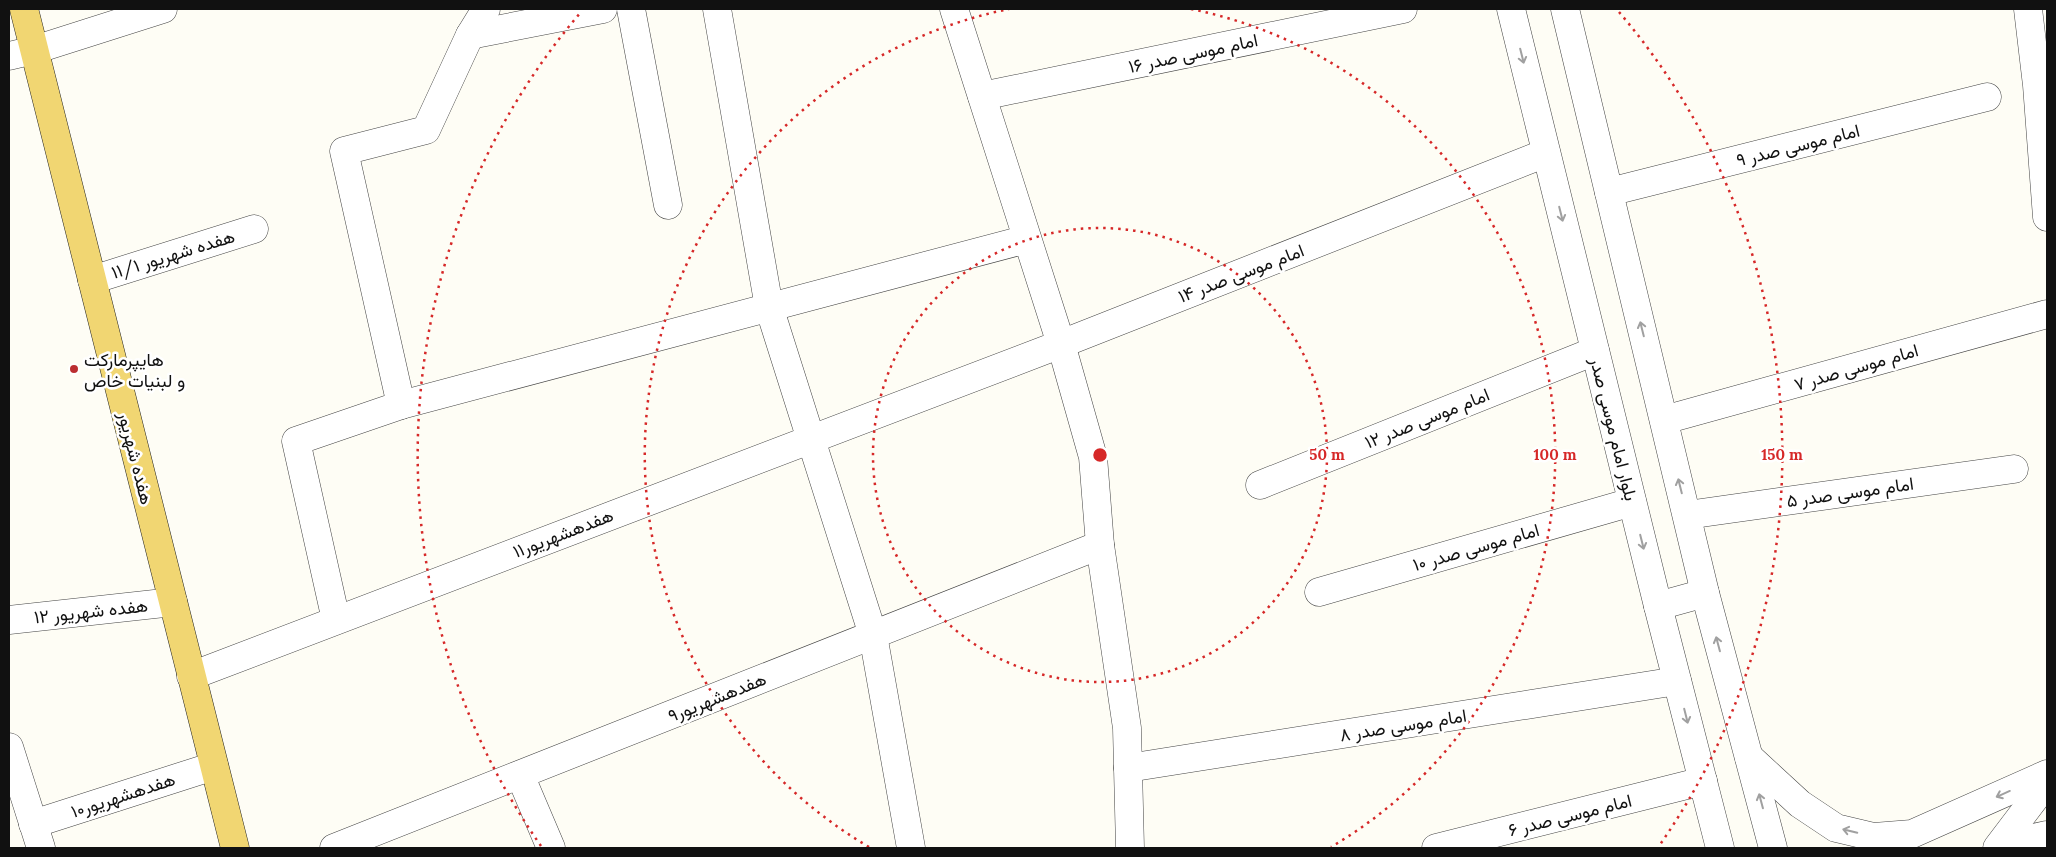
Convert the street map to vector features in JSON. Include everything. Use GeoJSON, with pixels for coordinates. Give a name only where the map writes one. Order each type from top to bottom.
{"type":"FeatureCollection","features":[{"type":"Feature","properties":{"kind":"main road","name":"هفده شهریور"},"geometry":{"type":"LineString","coordinates":[[24,9],[21,53],[92,280],[235,848]]}},
{"type":"Feature","properties":{"kind":"street"},"geometry":{"type":"LineString","coordinates":[[21,53],[163,9]]}},
{"type":"Feature","properties":{"kind":"street"},"geometry":{"type":"LineString","coordinates":[[463,9],[470,35]]}},
{"type":"Feature","properties":{"kind":"street"},"geometry":{"type":"LineString","coordinates":[[401,405],[344,151],[426,130],[470,35],[486,9]]}},
{"type":"Feature","properties":{"kind":"street"},"geometry":{"type":"LineString","coordinates":[[470,35],[603,9]]}},
{"type":"Feature","properties":{"kind":"street"},"geometry":{"type":"LineString","coordinates":[[631,9],[668,205]]}},
{"type":"Feature","properties":{"kind":"street"},"geometry":{"type":"LineString","coordinates":[[717,9],[769,308],[873,635],[911,848]]}},
{"type":"Feature","properties":{"kind":"street"},"geometry":{"type":"LineString","coordinates":[[954,9],[1061,344],[1093,457],[1100,545],[1127,728],[1130,848]]}},
{"type":"Feature","properties":{"kind":"street","name":"امام موسی صدر ۱۶"},"geometry":{"type":"LineString","coordinates":[[982,96],[1403,9]]}},
{"type":"Feature","properties":{"kind":"street","name":"بلوار امام موسی صدر"},"geometry":{"type":"LineString","coordinates":[[1511,9],[1632,502],[1720,848]]}},
{"type":"Feature","properties":{"kind":"street"},"geometry":{"type":"LineString","coordinates":[[1564,9],[1705,593],[1773,848]]}},
{"type":"Feature","properties":{"kind":"street"},"geometry":{"type":"LineString","coordinates":[[2028,9],[2037,86],[2047,217]]}},
{"type":"Feature","properties":{"kind":"street","name":"امام موسی صدر ۹"},"geometry":{"type":"LineString","coordinates":[[1609,192],[1986,97]]}},
{"type":"Feature","properties":{"kind":"street","name":"امام موسی صدر ۱۴"},"geometry":{"type":"LineString","coordinates":[[936,391],[1061,344],[1546,153]]}},
{"type":"Feature","properties":{"kind":"street","name":"هفده شهریور ۱۱/۱"},"geometry":{"type":"LineString","coordinates":[[92,280],[254,229]]}},
{"type":"Feature","properties":{"kind":"street"},"geometry":{"type":"LineString","coordinates":[[336,620],[296,441],[401,405],[1027,239]]}},
{"type":"Feature","properties":{"kind":"street","name":"امام موسی صدر ۷"},"geometry":{"type":"LineString","coordinates":[[1664,420],[2047,314]]}},
{"type":"Feature","properties":{"kind":"street","name":"امام موسی صدر ۱۲"},"geometry":{"type":"LineString","coordinates":[[1260,485],[1595,350]]}},
{"type":"Feature","properties":{"kind":"street","name":"هفدهشهریور۱۱"},"geometry":{"type":"LineString","coordinates":[[192,676],[936,391]]}},
{"type":"Feature","properties":{"kind":"street","name":"امام موسی صدر ۵"},"geometry":{"type":"LineString","coordinates":[[1687,515],[2014,469]]}},
{"type":"Feature","properties":{"kind":"street","name":"امام موسی صدر ۱۰"},"geometry":{"type":"LineString","coordinates":[[1319,592],[1632,502]]}},
{"type":"Feature","properties":{"kind":"street","name":"هفدهشهریور۹"},"geometry":{"type":"LineString","coordinates":[[334,848],[1100,545]]}},
{"type":"Feature","properties":{"kind":"street"},"geometry":{"type":"LineString","coordinates":[[1658,606],[1705,593]]}},
{"type":"Feature","properties":{"kind":"street","name":"هفده شهریور ۱۲"},"geometry":{"type":"LineString","coordinates":[[9,620],[172,602]]}},
{"type":"Feature","properties":{"kind":"street","name":"امام موسی صدر ۸"},"geometry":{"type":"LineString","coordinates":[[1128,768],[1677,681]]}},
{"type":"Feature","properties":{"kind":"street"},"geometry":{"type":"LineString","coordinates":[[9,747],[37,836]]}},
{"type":"Feature","properties":{"kind":"street"},"geometry":{"type":"LineString","coordinates":[[1749,757],[1800,804],[1836,828],[1874,837],[1912,834],[2047,774]]}},
{"type":"Feature","properties":{"kind":"street","name":"هفدهشهریور۱۰"},"geometry":{"type":"LineString","coordinates":[[37,836],[214,766]]}},
{"type":"Feature","properties":{"kind":"street"},"geometry":{"type":"LineString","coordinates":[[520,775],[551,848]]}},
{"type":"Feature","properties":{"kind":"street","name":"امام موسی صدر ۶"},"geometry":{"type":"LineString","coordinates":[[1436,848],[1703,781]]}},
{"type":"Feature","properties":{"kind":"street"},"geometry":{"type":"LineString","coordinates":[[1999,847],[2047,782]]}},
{"type":"Feature","properties":{"kind":"street"},"geometry":{"type":"LineString","coordinates":[[1999,847],[2047,835]]}},
{"type":"Feature","properties":{"kind":"place","name":"هایپرمارکت و لبنیات خاص"},"geometry":{"type":"Point","coordinates":[74,369]}}]}
